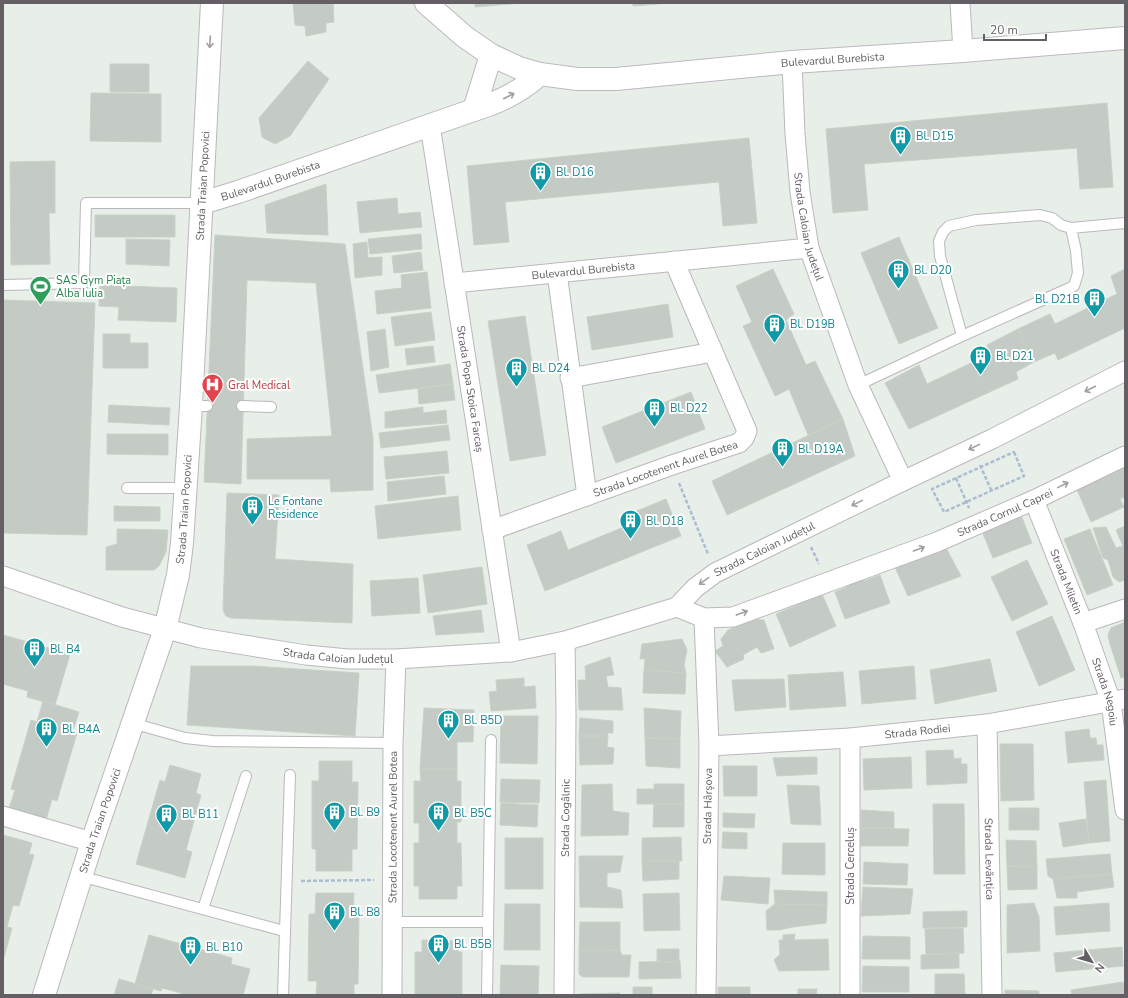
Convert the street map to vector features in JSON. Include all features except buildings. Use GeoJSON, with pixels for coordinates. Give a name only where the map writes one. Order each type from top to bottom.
{"type":"FeatureCollection","features":[{"type":"Feature","properties":{"kind":"street","name":"Strada Traian Popovici"},"geometry":{"type":"LineString","coordinates":[[44,995],[80,876],[165,628],[178,575],[182,543],[185,488],[199,406],[202,203],[212,3]]}},
{"type":"Feature","properties":{"kind":"street","name":"Bulevardul Burebista"},"geometry":{"type":"LineString","coordinates":[[426,3],[441,12],[466,37],[491,55],[519,68],[540,74],[577,79],[610,79],[792,62],[963,51],[1125,38]]}},
{"type":"Feature","properties":{"kind":"street"},"geometry":{"type":"LineString","coordinates":[[960,3],[963,51]]}},
{"type":"Feature","properties":{"kind":"street"},"geometry":{"type":"LineString","coordinates":[[474,110],[491,55]]}},
{"type":"Feature","properties":{"kind":"street","name":"Strada Caloian Județul"},"geometry":{"type":"LineString","coordinates":[[792,62],[795,134],[800,192],[809,248],[858,385],[903,481]]}},
{"type":"Feature","properties":{"kind":"street","name":"Bulevardul Burebista"},"geometry":{"type":"LineString","coordinates":[[202,203],[238,192],[509,97],[527,86],[540,74]]}},
{"type":"Feature","properties":{"kind":"street","name":"Strada Popa Stoica Farcaș"},"geometry":{"type":"LineString","coordinates":[[430,125],[511,652]]}},
{"type":"Feature","properties":{"kind":"street","name":"Bulevardul Burebista"},"geometry":{"type":"LineString","coordinates":[[454,283],[809,248]]}},
{"type":"Feature","properties":{"kind":"street","name":"Strada Locotenent Aurel Botea"},"geometry":{"type":"LineString","coordinates":[[492,530],[672,465],[738,443],[744,438],[747,431],[674,261]]}},
{"type":"Feature","properties":{"kind":"street","name":"Strada Locotenent Aurel Botea"},"geometry":{"type":"LineString","coordinates":[[556,273],[587,496]]}},
{"type":"Feature","properties":{"kind":"street"},"geometry":{"type":"LineString","coordinates":[[570,378],[713,352]]}},
{"type":"Feature","properties":{"kind":"street","name":"Strada Caloian Județul"},"geometry":{"type":"LineString","coordinates":[[3,576],[122,617],[201,638],[306,655],[348,659],[396,659],[511,652],[565,641],[677,607],[695,588],[715,573],[972,449],[1125,371]]}},
{"type":"Feature","properties":{"kind":"street","name":"Strada Cornul Caprei"},"geometry":{"type":"LineString","coordinates":[[827,582],[937,542],[1034,500],[1125,456]]}},
{"type":"Feature","properties":{"kind":"street","name":"Strada Miletin"},"geometry":{"type":"LineString","coordinates":[[1034,500],[1083,623],[1125,609]]}},
{"type":"Feature","properties":{"kind":"street"},"geometry":{"type":"LineString","coordinates":[[677,607],[704,618],[732,617],[827,582]]}},
{"type":"Feature","properties":{"kind":"street","name":"Strada Hârșova"},"geometry":{"type":"LineString","coordinates":[[704,618],[709,746],[706,995]]}},
{"type":"Feature","properties":{"kind":"street","name":"Strada Negoiu"},"geometry":{"type":"LineString","coordinates":[[1083,623],[1118,701],[1125,810]]}},
{"type":"Feature","properties":{"kind":"street","name":"Strada Cogâlnic"},"geometry":{"type":"LineString","coordinates":[[564,995],[566,714],[565,641]]}},
{"type":"Feature","properties":{"kind":"street","name":"Strada Locotenent Aurel Botea"},"geometry":{"type":"LineString","coordinates":[[392,995],[393,742],[396,659]]}},
{"type":"Feature","properties":{"kind":"street","name":"Strada Rodiei"},"geometry":{"type":"LineString","coordinates":[[709,746],[850,738],[987,724],[1118,701]]}},
{"type":"Feature","properties":{"kind":"street","name":"Strada Levănțica"},"geometry":{"type":"LineString","coordinates":[[987,724],[992,995]]}},
{"type":"Feature","properties":{"kind":"street","name":"Strada Cerceluș"},"geometry":{"type":"LineString","coordinates":[[850,738],[850,995]]}},
{"type":"Feature","properties":{"kind":"street"},"geometry":{"type":"LineString","coordinates":[[3,816],[92,842]]}},
{"type":"Feature","properties":{"kind":"lane"},"geometry":{"type":"LineString","coordinates":[[5,285],[84,283],[86,202],[202,203]]}},
{"type":"Feature","properties":{"kind":"lane"},"geometry":{"type":"LineString","coordinates":[[962,336],[940,256],[938,241],[943,232],[949,226],[976,220],[1040,215],[1052,218],[1061,225],[1070,228],[1125,223]]}},
{"type":"Feature","properties":{"kind":"lane"},"geometry":{"type":"LineString","coordinates":[[858,385],[962,336],[1074,286],[1078,273],[1076,251],[1070,228]]}},
{"type":"Feature","properties":{"kind":"lane"},"geometry":{"type":"LineString","coordinates":[[242,406],[271,406]]}},
{"type":"Feature","properties":{"kind":"lane"},"geometry":{"type":"LineString","coordinates":[[127,488],[185,488]]}},
{"type":"Feature","properties":{"kind":"lane"},"geometry":{"type":"LineString","coordinates":[[132,723],[185,738],[212,741],[393,742]]}},
{"type":"Feature","properties":{"kind":"lane"},"geometry":{"type":"LineString","coordinates":[[487,995],[491,740]]}},
{"type":"Feature","properties":{"kind":"lane"},"geometry":{"type":"LineString","coordinates":[[282,995],[290,775]]}},
{"type":"Feature","properties":{"kind":"lane"},"geometry":{"type":"LineString","coordinates":[[203,909],[246,776]]}},
{"type":"Feature","properties":{"kind":"lane"},"geometry":{"type":"LineString","coordinates":[[80,876],[284,931]]}},
{"type":"Feature","properties":{"kind":"lane"},"geometry":{"type":"LineString","coordinates":[[392,922],[488,922]]}},
{"type":"Feature","properties":{"kind":"path"},"geometry":{"type":"LineString","coordinates":[[972,449],[991,491]]}},
{"type":"Feature","properties":{"kind":"path"},"geometry":{"type":"LineString","coordinates":[[1014,452],[1024,476],[944,512],[932,489],[956,478],[1014,452]]}},
{"type":"Feature","properties":{"kind":"path"},"geometry":{"type":"LineString","coordinates":[[672,465],[715,573]]}},
{"type":"Feature","properties":{"kind":"path"},"geometry":{"type":"LineString","coordinates":[[956,478],[967,502]]}},
{"type":"Feature","properties":{"kind":"path"},"geometry":{"type":"LineString","coordinates":[[804,530],[827,582]]}},
{"type":"Feature","properties":{"kind":"path"},"geometry":{"type":"LineString","coordinates":[[286,881],[392,879]]}},
{"type":"Feature","properties":{"kind":"place","name":"Bl. D15"},"geometry":{"type":"Point","coordinates":[900,156]}},
{"type":"Feature","properties":{"kind":"place","name":"Bl. D16"},"geometry":{"type":"Point","coordinates":[541,192]}},
{"type":"Feature","properties":{"kind":"place","name":"Bl. D20"},"geometry":{"type":"Point","coordinates":[899,290]}},
{"type":"Feature","properties":{"kind":"place","name":"SAS Gym Piața Alba Iulia"},"geometry":{"type":"Point","coordinates":[41,306]}},
{"type":"Feature","properties":{"kind":"place","name":"Bl. D21B"},"geometry":{"type":"Point","coordinates":[1095,318]}},
{"type":"Feature","properties":{"kind":"place","name":"Bl. D19B"},"geometry":{"type":"Point","coordinates":[774,344]}},
{"type":"Feature","properties":{"kind":"place","name":"Bl. D21"},"geometry":{"type":"Point","coordinates":[980,376]}},
{"type":"Feature","properties":{"kind":"place","name":"Bl. D24"},"geometry":{"type":"Point","coordinates":[517,388]}},
{"type":"Feature","properties":{"kind":"place","name":"Gral Medical"},"geometry":{"type":"Point","coordinates":[212,404]}},
{"type":"Feature","properties":{"kind":"place","name":"Bl. D22"},"geometry":{"type":"Point","coordinates":[654,428]}},
{"type":"Feature","properties":{"kind":"place","name":"Bl. D19A"},"geometry":{"type":"Point","coordinates":[783,468]}},
{"type":"Feature","properties":{"kind":"place","name":"Le Fontane Residence"},"geometry":{"type":"Point","coordinates":[252,526]}},
{"type":"Feature","properties":{"kind":"place","name":"Bl. D18"},"geometry":{"type":"Point","coordinates":[630,540]}},
{"type":"Feature","properties":{"kind":"place","name":"Bl. B4"},"geometry":{"type":"Point","coordinates":[34,668]}},
{"type":"Feature","properties":{"kind":"place","name":"Bl. B5D"},"geometry":{"type":"Point","coordinates":[448,740]}},
{"type":"Feature","properties":{"kind":"place","name":"Bl. B4A"},"geometry":{"type":"Point","coordinates":[47,748]}},
{"type":"Feature","properties":{"kind":"place","name":"Bl. B9"},"geometry":{"type":"Point","coordinates":[335,832]}},
{"type":"Feature","properties":{"kind":"place","name":"Bl. B5C"},"geometry":{"type":"Point","coordinates":[438,832]}},
{"type":"Feature","properties":{"kind":"place","name":"Bl. B11"},"geometry":{"type":"Point","coordinates":[167,834]}},
{"type":"Feature","properties":{"kind":"place","name":"Bl. B8"},"geometry":{"type":"Point","coordinates":[334,932]}},
{"type":"Feature","properties":{"kind":"place","name":"Bl. B5B"},"geometry":{"type":"Point","coordinates":[439,964]}},
{"type":"Feature","properties":{"kind":"place","name":"Bl. B10"},"geometry":{"type":"Point","coordinates":[190,966]}}]}
